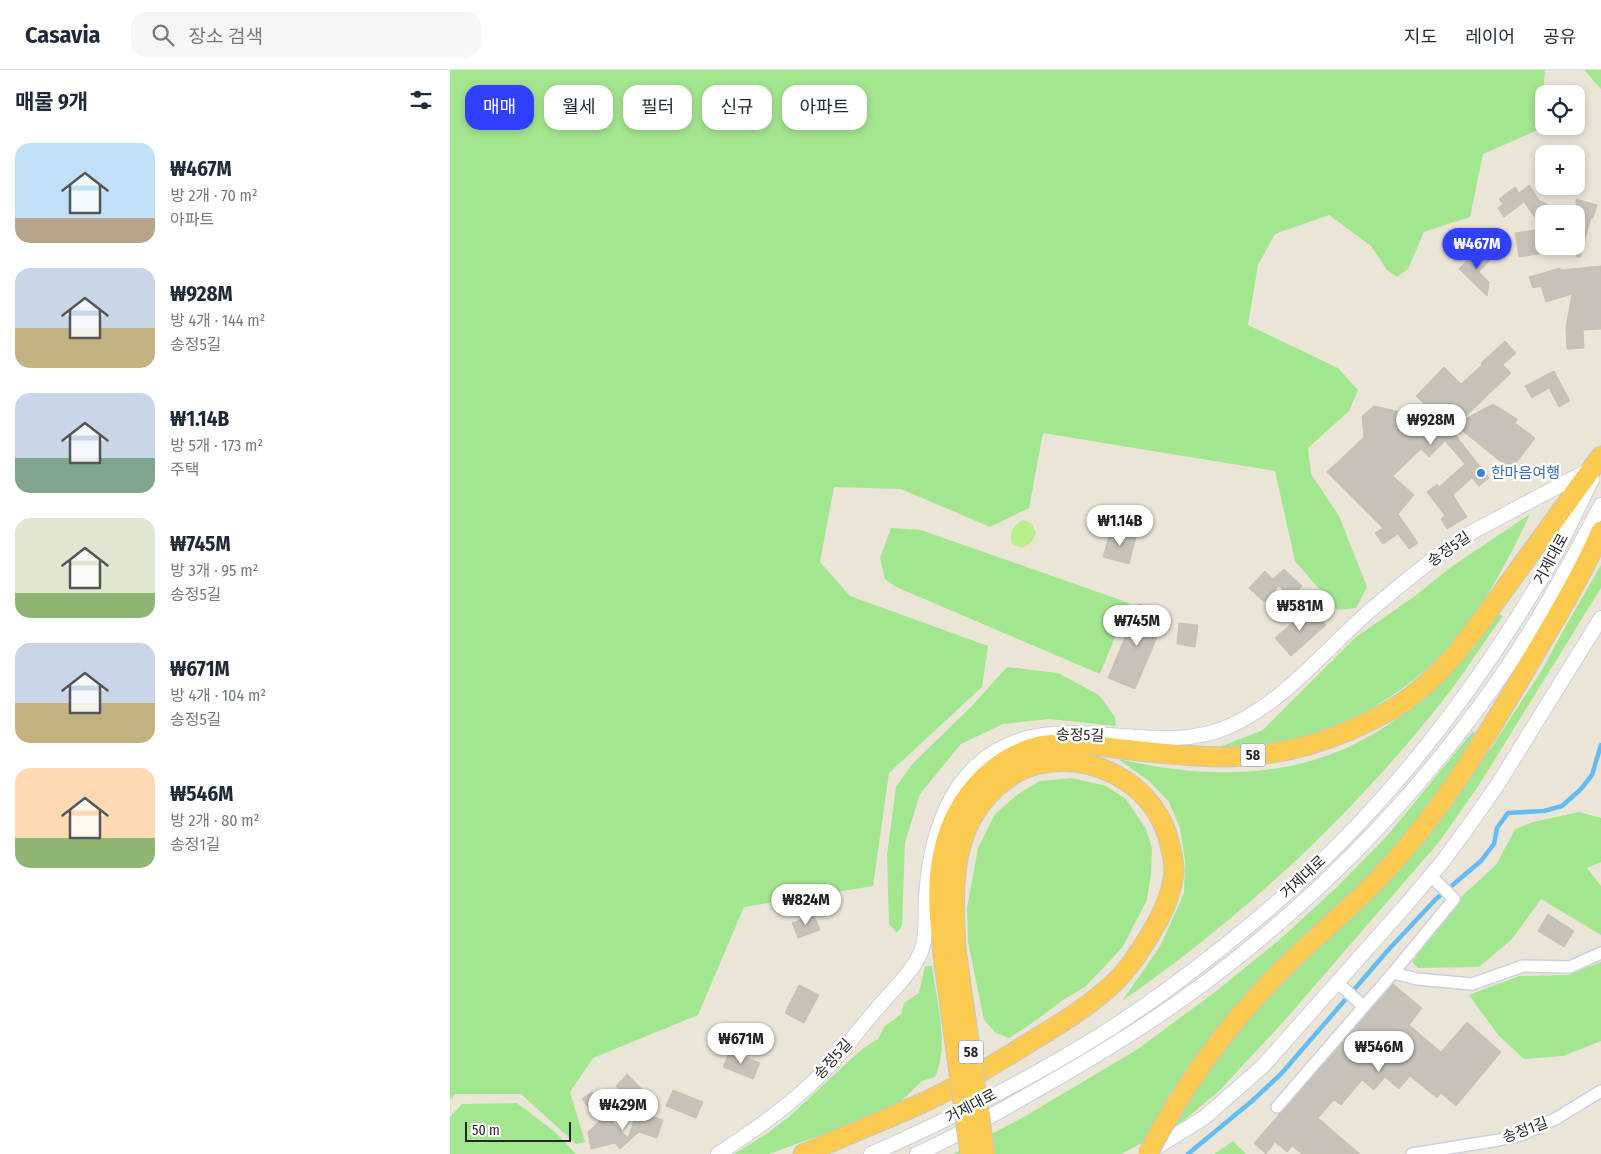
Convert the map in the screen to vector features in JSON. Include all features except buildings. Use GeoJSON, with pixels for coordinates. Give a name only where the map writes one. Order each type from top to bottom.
{"type":"FeatureCollection","features":[{"type":"Feature","properties":{"kind":"highway","name":"58"},"geometry":{"type":"LineString","coordinates":[[985,1154],[950,956],[940,915],[940,880],[943,853],[960,806],[988,772],[1010,757],[1038,746],[1075,744],[1226,757],[1267,754],[1310,746],[1389,711],[1417,691],[1464,644],[1598,462]]}},
{"type":"Feature","properties":{"kind":"highway"},"geometry":{"type":"LineString","coordinates":[[1147,1154],[1190,1080],[1239,1016],[1273,979],[1376,880],[1410,843],[1453,788],[1488,735],[1588,562],[1601,531]]}},
{"type":"Feature","properties":{"kind":"highway"},"geometry":{"type":"LineString","coordinates":[[803,1154],[936,1097],[1080,1012],[1117,980],[1139,953],[1156,925],[1172,884],[1174,869],[1170,845],[1163,823],[1152,804],[1138,789],[1121,776],[1081,763],[1038,764],[1015,774],[998,786],[985,798],[967,829],[957,866],[950,956]]}},
{"type":"Feature","properties":{"kind":"highway","name":"58"},"geometry":{"type":"LineString","coordinates":[[950,956],[970,1154]]}},
{"type":"Feature","properties":{"kind":"street","name":"송정5길"},"geometry":{"type":"LineString","coordinates":[[718,1154],[772,1116],[826,1069],[907,975],[923,945],[926,899],[933,846],[943,817],[956,791],[976,767],[998,750],[1026,738],[1054,732],[1146,738],[1182,738],[1207,735],[1244,719],[1270,702],[1293,683],[1373,608],[1441,554],[1471,533],[1598,462]]}},
{"type":"Feature","properties":{"kind":"street","name":"거제대로"},"geometry":{"type":"LineString","coordinates":[[871,1154],[936,1125],[1061,1058],[1167,990],[1240,933],[1339,844],[1388,790],[1464,696],[1505,636],[1545,572],[1598,462]]}},
{"type":"Feature","properties":{"kind":"street","name":"거제대로"},"geometry":{"type":"LineString","coordinates":[[917,1154],[950,1139],[1071,1071],[1130,1034],[1252,947],[1303,902],[1350,857],[1394,810],[1479,708],[1519,649],[1561,580],[1601,505]]}},
{"type":"Feature","properties":{"kind":"street"},"geometry":{"type":"LineString","coordinates":[[1147,1154],[1205,1117],[1262,1066],[1431,876],[1498,784],[1601,618]]}},
{"type":"Feature","properties":{"kind":"street"},"geometry":{"type":"LineString","coordinates":[[1276,1107],[1393,973],[1454,899],[1431,876]]}},
{"type":"Feature","properties":{"kind":"street"},"geometry":{"type":"LineString","coordinates":[[1393,973],[1418,979],[1472,984],[1523,966],[1570,967],[1601,953]]}},
{"type":"Feature","properties":{"kind":"street"},"geometry":{"type":"LineString","coordinates":[[1337,982],[1363,1006]]}},
{"type":"Feature","properties":{"kind":"street","name":"송정1길"},"geometry":{"type":"LineString","coordinates":[[1412,1154],[1491,1142],[1521,1135],[1557,1118],[1601,1091]]}},
{"type":"Feature","properties":{"kind":"green space"},"geometry":{"type":"Polygon","coordinates":[[[450,70],[1545,70],[1544,85],[1535,85],[1535,131],[1483,154],[1470,217],[1424,232],[1408,269],[1397,277],[1387,270],[1371,246],[1329,215],[1275,234],[1258,265],[1248,325],[1338,368],[1358,390],[1349,411],[1308,448],[1311,474],[1339,516],[1367,587],[1356,608],[1337,610],[1295,561],[1275,471],[1043,433],[1029,508],[990,527],[901,489],[834,487],[820,562],[850,596],[988,646],[982,687],[889,773],[873,886],[744,907],[698,1015],[593,1058],[570,1092],[585,1142],[576,1144],[521,1094],[455,1094],[450,1100],[450,70]]]}},
{"type":"Feature","properties":{"kind":"green space"},"geometry":{"type":"Polygon","coordinates":[[[1584,70],[1601,70],[1601,89],[1584,70]]]}},
{"type":"Feature","properties":{"kind":"green space"},"geometry":{"type":"Polygon","coordinates":[[[1530,514],[1496,581],[1477,611],[1456,639],[1432,664],[1405,687],[1374,707],[1339,724],[1303,737],[1266,746],[1217,748],[1263,730],[1356,637],[1415,596],[1451,567],[1530,514]]]}},
{"type":"Feature","properties":{"kind":"green space"},"geometry":{"type":"Polygon","coordinates":[[[1023,520],[1032,524],[1036,533],[1031,543],[1022,548],[1011,543],[1011,532],[1023,520]]]}},
{"type":"Feature","properties":{"kind":"green space"},"geometry":{"type":"Polygon","coordinates":[[[891,528],[921,530],[1129,603],[1100,674],[896,587],[885,579],[880,558],[891,528]]]}},
{"type":"Feature","properties":{"kind":"green space"},"geometry":{"type":"Polygon","coordinates":[[[1601,565],[1601,588],[1479,785],[1439,842],[1285,1020],[1219,1091],[1182,1122],[1121,1154],[953,1154],[1022,1118],[1138,1049],[1215,992],[1278,941],[1336,888],[1388,835],[1473,731],[1489,751],[1542,670],[1601,565]]]}},
{"type":"Feature","properties":{"kind":"green space"},"geometry":{"type":"Polygon","coordinates":[[[1498,613],[1503,616],[1451,690],[1378,777],[1339,818],[1298,858],[1213,933],[1122,1001],[1159,948],[1170,925],[1184,893],[1185,860],[1180,828],[1169,802],[1149,781],[1118,759],[1191,771],[1245,772],[1281,768],[1333,754],[1388,725],[1421,700],[1457,666],[1498,613]]]}},
{"type":"Feature","properties":{"kind":"green space"},"geometry":{"type":"Polygon","coordinates":[[[1007,667],[1058,673],[1099,695],[1115,717],[1116,726],[1050,719],[1003,724],[961,744],[920,794],[905,843],[902,926],[897,933],[889,924],[887,855],[896,787],[913,763],[971,707],[1007,667]]]}},
{"type":"Feature","properties":{"kind":"green space"},"geometry":{"type":"Polygon","coordinates":[[[1072,778],[1106,786],[1126,799],[1146,829],[1152,848],[1147,900],[1122,948],[1085,987],[1009,1038],[996,1033],[984,1020],[968,942],[967,908],[978,848],[995,814],[1018,794],[1040,781],[1072,778]]]}},
{"type":"Feature","properties":{"kind":"green space"},"geometry":{"type":"Polygon","coordinates":[[[1579,812],[1601,818],[1601,862],[1587,868],[1601,886],[1601,935],[1541,899],[1512,939],[1479,967],[1418,968],[1412,962],[1462,896],[1496,865],[1515,829],[1533,822],[1579,812]]]}},
{"type":"Feature","properties":{"kind":"green space"},"geometry":{"type":"Polygon","coordinates":[[[1601,962],[1601,1041],[1563,1056],[1524,1059],[1499,1036],[1469,995],[1519,976],[1568,975],[1601,962]]]}},
{"type":"Feature","properties":{"kind":"green space"},"geometry":{"type":"Polygon","coordinates":[[[925,966],[932,966],[941,1022],[941,1051],[935,1077],[922,1081],[900,1102],[840,1128],[769,1154],[734,1154],[768,1133],[790,1116],[851,1059],[878,1039],[884,1027],[901,1014],[904,1003],[919,993],[925,966]]]}},
{"type":"Feature","properties":{"kind":"green space"},"geometry":{"type":"Polygon","coordinates":[[[517,1103],[554,1131],[576,1154],[450,1154],[450,1117],[462,1104],[517,1103]]]}},
{"type":"Feature","properties":{"kind":"green space"},"geometry":{"type":"Polygon","coordinates":[[[1233,1141],[1246,1154],[1214,1154],[1233,1141]]]}},
{"type":"Feature","properties":{"kind":"waterway"},"geometry":{"type":"LineString","coordinates":[[1188,1154],[1252,1101],[1281,1074],[1390,948],[1436,899],[1481,861],[1494,844],[1497,828],[1508,813],[1544,811],[1562,806],[1581,789],[1592,775],[1601,745]]}},
{"type":"Feature","properties":{"kind":"place","name":"한마음여행"},"geometry":{"type":"Point","coordinates":[1481,473]}}]}
